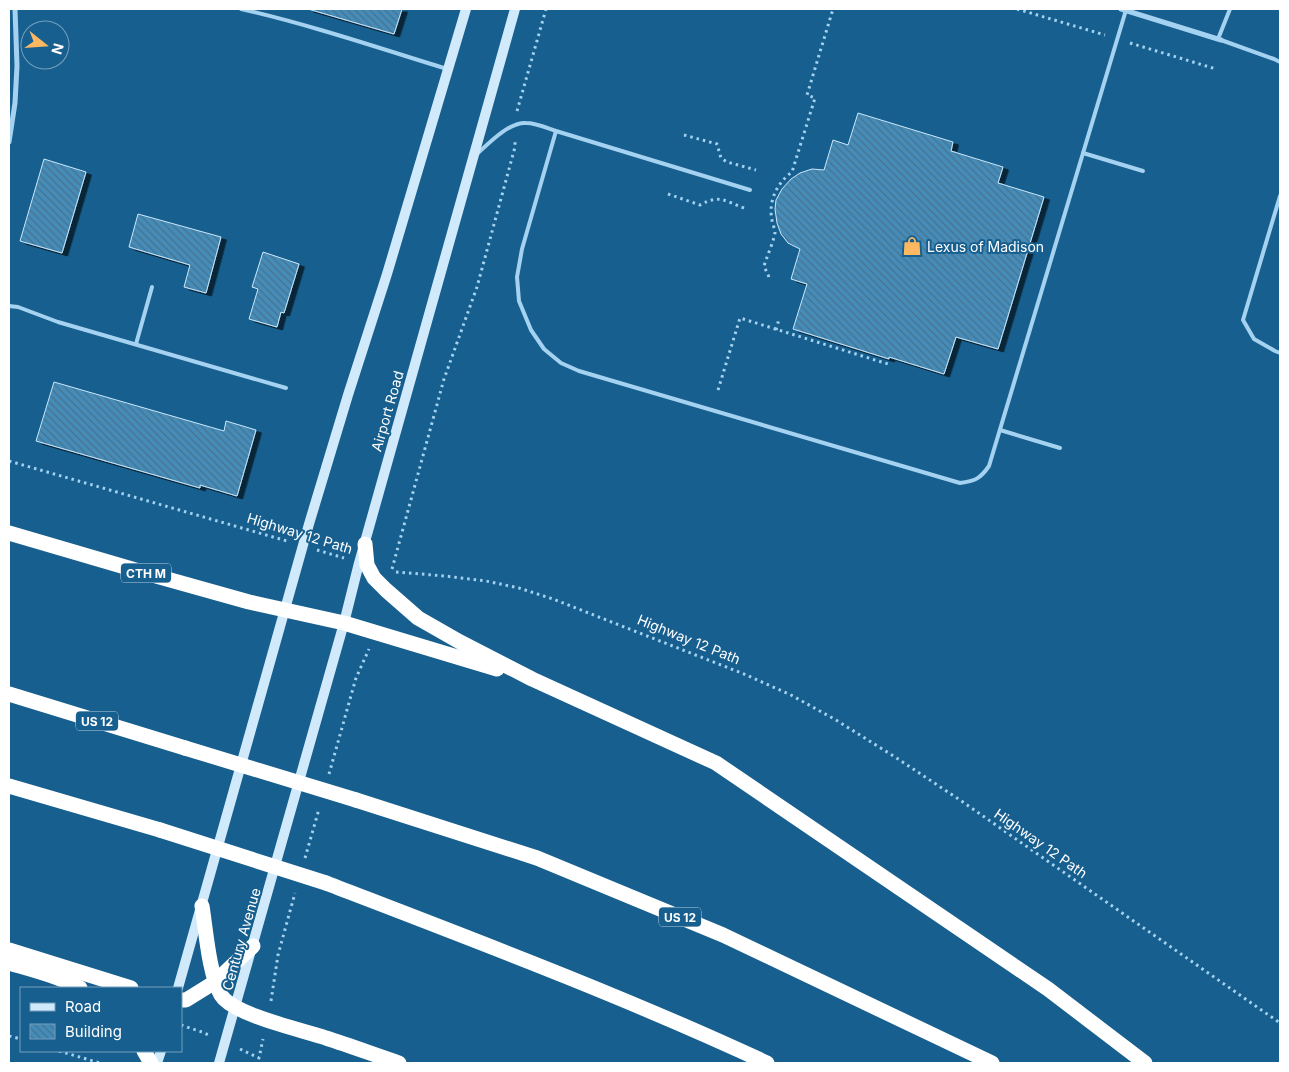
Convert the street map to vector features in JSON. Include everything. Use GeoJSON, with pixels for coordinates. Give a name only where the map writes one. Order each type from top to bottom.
{"type":"FeatureCollection","features":[{"type":"Feature","properties":{"kind":"highway","name":"CTH M"},"geometry":{"type":"LineString","coordinates":[[9,533],[149,574],[284,610]]}},
{"type":"Feature","properties":{"kind":"highway"},"geometry":{"type":"LineString","coordinates":[[365,544],[363,564],[386,590],[418,618],[532,679],[716,763],[1048,989],[1145,1063]]}},
{"type":"Feature","properties":{"kind":"highway"},"geometry":{"type":"LineString","coordinates":[[284,610],[344,623],[532,679]]}},
{"type":"Feature","properties":{"kind":"highway","name":"US 12"},"geometry":{"type":"LineString","coordinates":[[9,694],[356,800],[546,861],[723,935],[992,1063]]}},
{"type":"Feature","properties":{"kind":"highway"},"geometry":{"type":"LineString","coordinates":[[9,786],[160,830],[326,883],[500,950],[702,1033],[767,1063]]}},
{"type":"Feature","properties":{"kind":"highway"},"geometry":{"type":"LineString","coordinates":[[202,906],[215,982],[222,998],[236,1008],[267,1021],[399,1063]]}},
{"type":"Feature","properties":{"kind":"highway"},"geometry":{"type":"LineString","coordinates":[[182,1000],[186,1000],[215,982],[253,946]]}},
{"type":"Feature","properties":{"kind":"highway"},"geometry":{"type":"LineString","coordinates":[[9,950],[128,987]]}},
{"type":"Feature","properties":{"kind":"highway"},"geometry":{"type":"LineString","coordinates":[[9,963],[48,974],[78,987]]}},
{"type":"Feature","properties":{"kind":"highway"},"geometry":{"type":"LineString","coordinates":[[145,1052],[152,1063]]}},
{"type":"Feature","properties":{"kind":"street"},"geometry":{"type":"LineString","coordinates":[[9,142],[15,104],[17,66],[15,9]]}},
{"type":"Feature","properties":{"kind":"street"},"geometry":{"type":"LineString","coordinates":[[178,987],[284,610],[466,9]]}},
{"type":"Feature","properties":{"kind":"street","name":"Airport Road"},"geometry":{"type":"LineString","coordinates":[[365,544],[515,9]]}},
{"type":"Feature","properties":{"kind":"street"},"geometry":{"type":"LineString","coordinates":[[1124,10],[1220,40]]}},
{"type":"Feature","properties":{"kind":"street"},"geometry":{"type":"LineString","coordinates":[[344,623],[363,564]]}},
{"type":"Feature","properties":{"kind":"street","name":"Century Avenue"},"geometry":{"type":"LineString","coordinates":[[220,1063],[344,623]]}},
{"type":"Feature","properties":{"kind":"lane"},"geometry":{"type":"LineString","coordinates":[[241,9],[268,15],[448,69]]}},
{"type":"Feature","properties":{"kind":"lane"},"geometry":{"type":"LineString","coordinates":[[1230,9],[1220,40],[1280,62]]}},
{"type":"Feature","properties":{"kind":"lane"},"geometry":{"type":"LineString","coordinates":[[556,131],[522,249],[517,277],[519,301],[531,330],[544,349],[561,363],[579,371],[645,392],[686,402],[960,482],[972,482],[982,475],[989,466],[1124,10]]}},
{"type":"Feature","properties":{"kind":"lane"},"geometry":{"type":"LineString","coordinates":[[472,158],[498,135],[516,125],[525,123],[750,190]]}},
{"type":"Feature","properties":{"kind":"lane"},"geometry":{"type":"LineString","coordinates":[[1083,153],[1143,171]]}},
{"type":"Feature","properties":{"kind":"lane"},"geometry":{"type":"LineString","coordinates":[[1280,196],[1244,320],[1254,339],[1280,353]]}},
{"type":"Feature","properties":{"kind":"lane"},"geometry":{"type":"LineString","coordinates":[[136,344],[152,287]]}},
{"type":"Feature","properties":{"kind":"lane"},"geometry":{"type":"LineString","coordinates":[[9,306],[18,307],[58,322],[286,388]]}},
{"type":"Feature","properties":{"kind":"lane"},"geometry":{"type":"LineString","coordinates":[[1000,430],[1060,448]]}},
{"type":"Feature","properties":{"kind":"path"},"geometry":{"type":"LineString","coordinates":[[392,572],[444,379],[477,287],[515,147],[517,111],[546,9]]}},
{"type":"Feature","properties":{"kind":"path"},"geometry":{"type":"LineString","coordinates":[[769,277],[764,266],[775,233],[771,211],[773,197],[778,184],[792,172],[815,98],[807,95],[834,9]]}},
{"type":"Feature","properties":{"kind":"path"},"geometry":{"type":"LineString","coordinates":[[684,135],[717,144],[721,158],[727,162],[756,170]]}},
{"type":"Feature","properties":{"kind":"path"},"geometry":{"type":"LineString","coordinates":[[668,194],[700,205],[719,198],[744,208]]}},
{"type":"Feature","properties":{"kind":"path"},"geometry":{"type":"LineString","coordinates":[[718,390],[740,318],[888,364]]}},
{"type":"Feature","properties":{"kind":"path"},"geometry":{"type":"LineString","coordinates":[[776,330],[779,319]]}},
{"type":"Feature","properties":{"kind":"path","name":"Highway 12 Path"},"geometry":{"type":"LineString","coordinates":[[9,461],[392,572],[486,581],[519,588],[553,598],[744,674],[790,695],[895,756],[1280,1023]]}},
{"type":"Feature","properties":{"kind":"path"},"geometry":{"type":"LineString","coordinates":[[327,781],[356,678],[375,632]]}},
{"type":"Feature","properties":{"kind":"path"},"geometry":{"type":"LineString","coordinates":[[303,866],[322,800]]}},
{"type":"Feature","properties":{"kind":"path"},"geometry":{"type":"LineString","coordinates":[[260,1058],[278,955],[298,884]]}},
{"type":"Feature","properties":{"kind":"path"},"geometry":{"type":"LineString","coordinates":[[62,1052],[100,1063]]}},
{"type":"Feature","properties":{"kind":"building"},"geometry":{"type":"Polygon","coordinates":[[[308,9],[402,9],[394,34],[308,9]]]}},
{"type":"Feature","properties":{"kind":"building","name":"Lexus of Madison"},"geometry":{"type":"Polygon","coordinates":[[[858,113],[953,142],[951,151],[1003,167],[998,183],[1044,197],[998,349],[956,337],[944,374],[793,329],[807,284],[791,279],[800,249],[788,243],[781,234],[777,223],[776,200],[782,189],[800,173],[812,169],[824,170],[833,140],[848,145],[858,113]]]}},
{"type":"Feature","properties":{"kind":"building"},"geometry":{"type":"Polygon","coordinates":[[[44,159],[86,172],[62,253],[20,241],[44,159]]]}},
{"type":"Feature","properties":{"kind":"building"},"geometry":{"type":"Polygon","coordinates":[[[138,214],[221,237],[206,293],[184,287],[190,265],[129,247],[138,214]]]}},
{"type":"Feature","properties":{"kind":"building"},"geometry":{"type":"Polygon","coordinates":[[[263,252],[299,264],[284,313],[281,312],[277,327],[249,319],[258,289],[252,287],[263,252]]]}},
{"type":"Feature","properties":{"kind":"building"},"geometry":{"type":"Polygon","coordinates":[[[54,382],[224,431],[226,421],[256,430],[237,496],[200,485],[200,488],[36,441],[54,382]]]}},
{"type":"Feature","properties":{"kind":"place","name":"Lexus of Madison"},"geometry":{"type":"Point","coordinates":[912,246]}}]}
